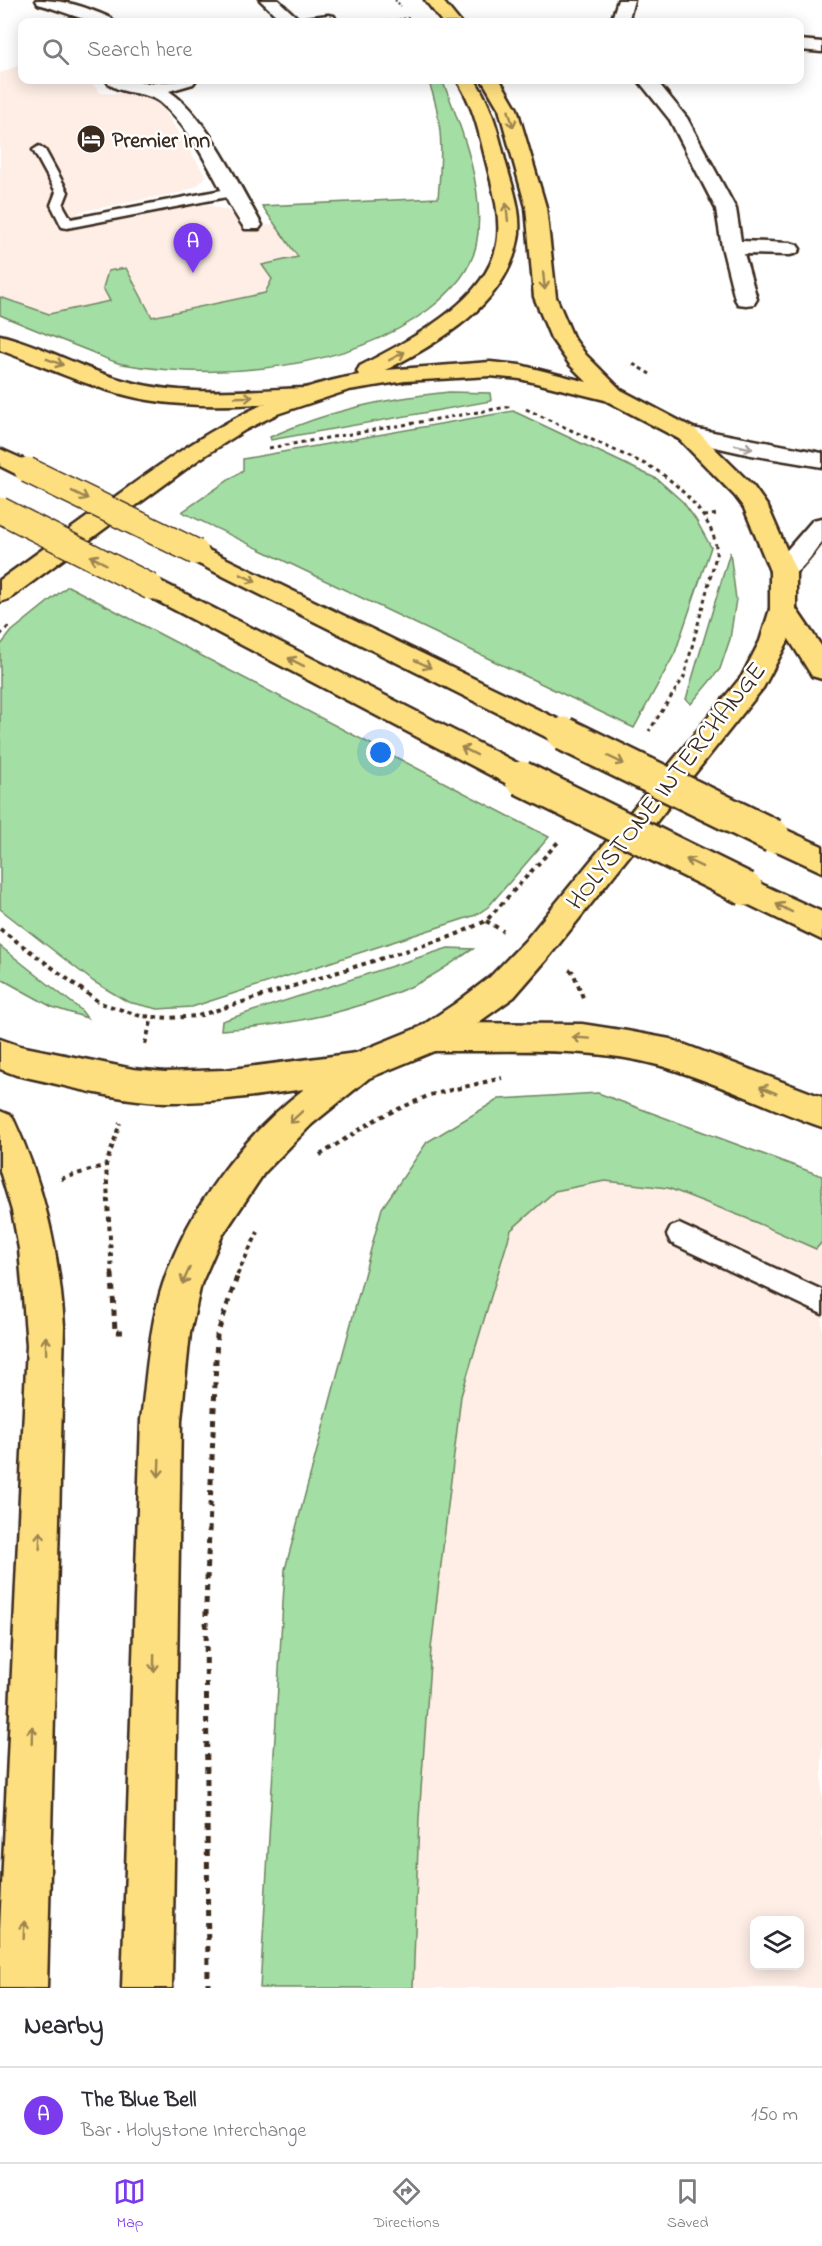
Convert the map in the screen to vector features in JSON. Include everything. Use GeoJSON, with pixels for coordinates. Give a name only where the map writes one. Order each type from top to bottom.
{"type":"FeatureCollection","features":[{"type":"Feature","properties":{"kind":"main road"},"geometry":{"type":"LineString","coordinates":[[433,0],[448,18]]}},
{"type":"Feature","properties":{"kind":"main road"},"geometry":{"type":"LineString","coordinates":[[345,384],[413,347],[450,323],[477,300],[497,273],[507,244],[508,211],[480,102],[468,84]]}},
{"type":"Feature","properties":{"kind":"main road"},"geometry":{"type":"LineString","coordinates":[[493,84],[508,110],[536,207],[545,297],[562,338],[578,360],[613,395]]}},
{"type":"Feature","properties":{"kind":"main road"},"geometry":{"type":"LineString","coordinates":[[0,342],[125,388],[165,396],[189,398],[305,395]]}},
{"type":"Feature","properties":{"kind":"main road","name":"HOLYSTONE INTERCHANGE"},"geometry":{"type":"LineString","coordinates":[[0,593],[210,441],[269,408],[345,384],[405,374],[490,369],[520,372],[613,395],[687,434],[744,491],[756,507],[783,571],[783,609],[774,641],[753,681],[536,950],[502,987],[468,1013],[432,1036],[358,1067],[225,1085],[165,1087],[134,1084],[16,1060],[0,1053]]}},
{"type":"Feature","properties":{"kind":"main road"},"geometry":{"type":"LineString","coordinates":[[0,456],[822,860]]}},
{"type":"Feature","properties":{"kind":"main road"},"geometry":{"type":"LineString","coordinates":[[0,510],[521,778],[822,927]]}},
{"type":"Feature","properties":{"kind":"main road"},"geometry":{"type":"LineString","coordinates":[[783,609],[822,669]]}},
{"type":"Feature","properties":{"kind":"main road"},"geometry":{"type":"LineString","coordinates":[[432,1036],[582,1038],[627,1045],[680,1058],[822,1112]]}},
{"type":"Feature","properties":{"kind":"main road"},"geometry":{"type":"LineString","coordinates":[[147,1988],[161,1420],[171,1333],[182,1284],[209,1224],[251,1162],[300,1113],[358,1067]]}},
{"type":"Feature","properties":{"kind":"main road"},"geometry":{"type":"LineString","coordinates":[[0,1127],[25,1191],[34,1228],[43,1284],[46,1345],[43,1483],[22,1988]]}},
{"type":"Feature","properties":{"kind":"street"},"geometry":{"type":"LineString","coordinates":[[44,0],[79,10],[96,18]]}},
{"type":"Feature","properties":{"kind":"street"},"geometry":{"type":"LineString","coordinates":[[268,0],[288,18]]}},
{"type":"Feature","properties":{"kind":"street"},"geometry":{"type":"LineString","coordinates":[[621,18],[625,0]]}},
{"type":"Feature","properties":{"kind":"street"},"geometry":{"type":"LineString","coordinates":[[804,45],[822,47]]}},
{"type":"Feature","properties":{"kind":"street"},"geometry":{"type":"LineString","coordinates":[[124,84],[151,88],[175,84]]}},
{"type":"Feature","properties":{"kind":"street"},"geometry":{"type":"LineString","coordinates":[[188,84],[190,122]]}},
{"type":"Feature","properties":{"kind":"street"},"geometry":{"type":"LineString","coordinates":[[650,84],[678,118],[726,209],[732,247],[746,299]]}},
{"type":"Feature","properties":{"kind":"street"},"geometry":{"type":"LineString","coordinates":[[151,88],[159,92],[190,122],[252,225]]}},
{"type":"Feature","properties":{"kind":"street"},"geometry":{"type":"LineString","coordinates":[[732,247],[790,249]]}},
{"type":"Feature","properties":{"kind":"street"},"geometry":{"type":"LineString","coordinates":[[687,434],[822,460]]}},
{"type":"Feature","properties":{"kind":"street"},"geometry":{"type":"LineString","coordinates":[[783,571],[822,526]]}},
{"type":"Feature","properties":{"kind":"lane"},"geometry":{"type":"LineString","coordinates":[[39,150],[62,192],[57,205],[67,224],[232,192]]}},
{"type":"Feature","properties":{"kind":"lane"},"geometry":{"type":"LineString","coordinates":[[679,1235],[822,1302]]}},
{"type":"Feature","properties":{"kind":"path"},"geometry":{"type":"LineString","coordinates":[[395,0],[410,18]]}},
{"type":"Feature","properties":{"kind":"path"},"geometry":{"type":"LineString","coordinates":[[632,363],[652,375]]}},
{"type":"Feature","properties":{"kind":"path"},"geometry":{"type":"LineString","coordinates":[[268,448],[512,406],[530,410],[668,477],[704,516],[717,550],[717,556],[685,675],[673,698],[645,737]]}},
{"type":"Feature","properties":{"kind":"path"},"geometry":{"type":"LineString","coordinates":[[0,635],[15,621]]}},
{"type":"Feature","properties":{"kind":"path"},"geometry":{"type":"LineString","coordinates":[[0,929],[100,1003],[152,1018],[185,1020],[442,940],[486,921],[560,840]]}},
{"type":"Feature","properties":{"kind":"path"},"geometry":{"type":"LineString","coordinates":[[312,1160],[378,1118],[430,1095],[505,1077]]}},
{"type":"Feature","properties":{"kind":"path"},"geometry":{"type":"LineString","coordinates":[[106,1165],[114,1332]]}},
{"type":"Feature","properties":{"kind":"path"},"geometry":{"type":"LineString","coordinates":[[208,1988],[206,1606],[217,1335],[237,1275],[260,1226]]}},
{"type":"Feature","properties":{"kind":"shaded area"},"geometry":{"type":"Polygon","coordinates":[[[18,66],[18,84],[92,84],[101,93],[136,94],[159,102],[206,176],[198,185],[183,192],[78,212],[85,227],[194,205],[210,205],[232,212],[244,230],[274,224],[262,206],[408,200],[299,337],[49,314],[0,297],[0,73],[18,66]]]}},
{"type":"Feature","properties":{"kind":"shaded area"},"geometry":{"type":"Polygon","coordinates":[[[605,1181],[668,1188],[746,1218],[816,1249],[822,1242],[822,1988],[413,1988],[419,1818],[431,1649],[461,1395],[511,1230],[555,1191],[605,1181]]]}},
{"type":"Feature","properties":{"kind":"green space"},"geometry":{"type":"Polygon","coordinates":[[[429,84],[444,84],[471,161],[478,205],[479,226],[476,246],[464,274],[451,290],[428,310],[396,330],[360,346],[321,358],[281,366],[199,371],[117,363],[0,315],[0,297],[49,314],[110,301],[103,288],[108,271],[126,268],[152,317],[265,293],[272,279],[262,265],[298,257],[262,206],[438,198],[440,138],[429,84]]]}},
{"type":"Feature","properties":{"kind":"green space"},"geometry":{"type":"Polygon","coordinates":[[[449,392],[490,393],[491,401],[271,440],[270,437],[357,407],[449,392]]]}},
{"type":"Feature","properties":{"kind":"green space"},"geometry":{"type":"Polygon","coordinates":[[[513,411],[657,479],[683,502],[711,547],[675,653],[634,728],[182,512],[243,470],[243,459],[513,411]]]}},
{"type":"Feature","properties":{"kind":"green space"},"geometry":{"type":"Polygon","coordinates":[[[730,552],[736,599],[730,639],[720,669],[691,704],[686,699],[730,552]]]}},
{"type":"Feature","properties":{"kind":"green space"},"geometry":{"type":"Polygon","coordinates":[[[68,586],[549,837],[488,907],[476,915],[192,1007],[158,1009],[128,1002],[94,982],[0,909],[0,646],[12,631],[68,586]]]}},
{"type":"Feature","properties":{"kind":"green space"},"geometry":{"type":"Polygon","coordinates":[[[0,946],[81,1010],[87,1018],[52,1007],[0,978],[0,946]]]}},
{"type":"Feature","properties":{"kind":"green space"},"geometry":{"type":"Polygon","coordinates":[[[448,948],[473,949],[418,983],[364,1004],[317,1017],[221,1030],[222,1021],[448,948]]]}},
{"type":"Feature","properties":{"kind":"green space"},"geometry":{"type":"Polygon","coordinates":[[[598,1093],[822,1176],[822,1242],[816,1249],[746,1218],[668,1188],[605,1181],[555,1191],[511,1230],[461,1396],[431,1649],[419,1818],[413,1988],[260,1988],[285,1569],[382,1208],[427,1142],[499,1099],[598,1093]]]}},
{"type":"Feature","properties":{"kind":"place","name":"Premier Inn"},"geometry":{"type":"Point","coordinates":[91,139]}},
{"type":"Feature","properties":{"kind":"place","name":"The Blue Bell"},"geometry":{"type":"Point","coordinates":[193,273]}}]}
